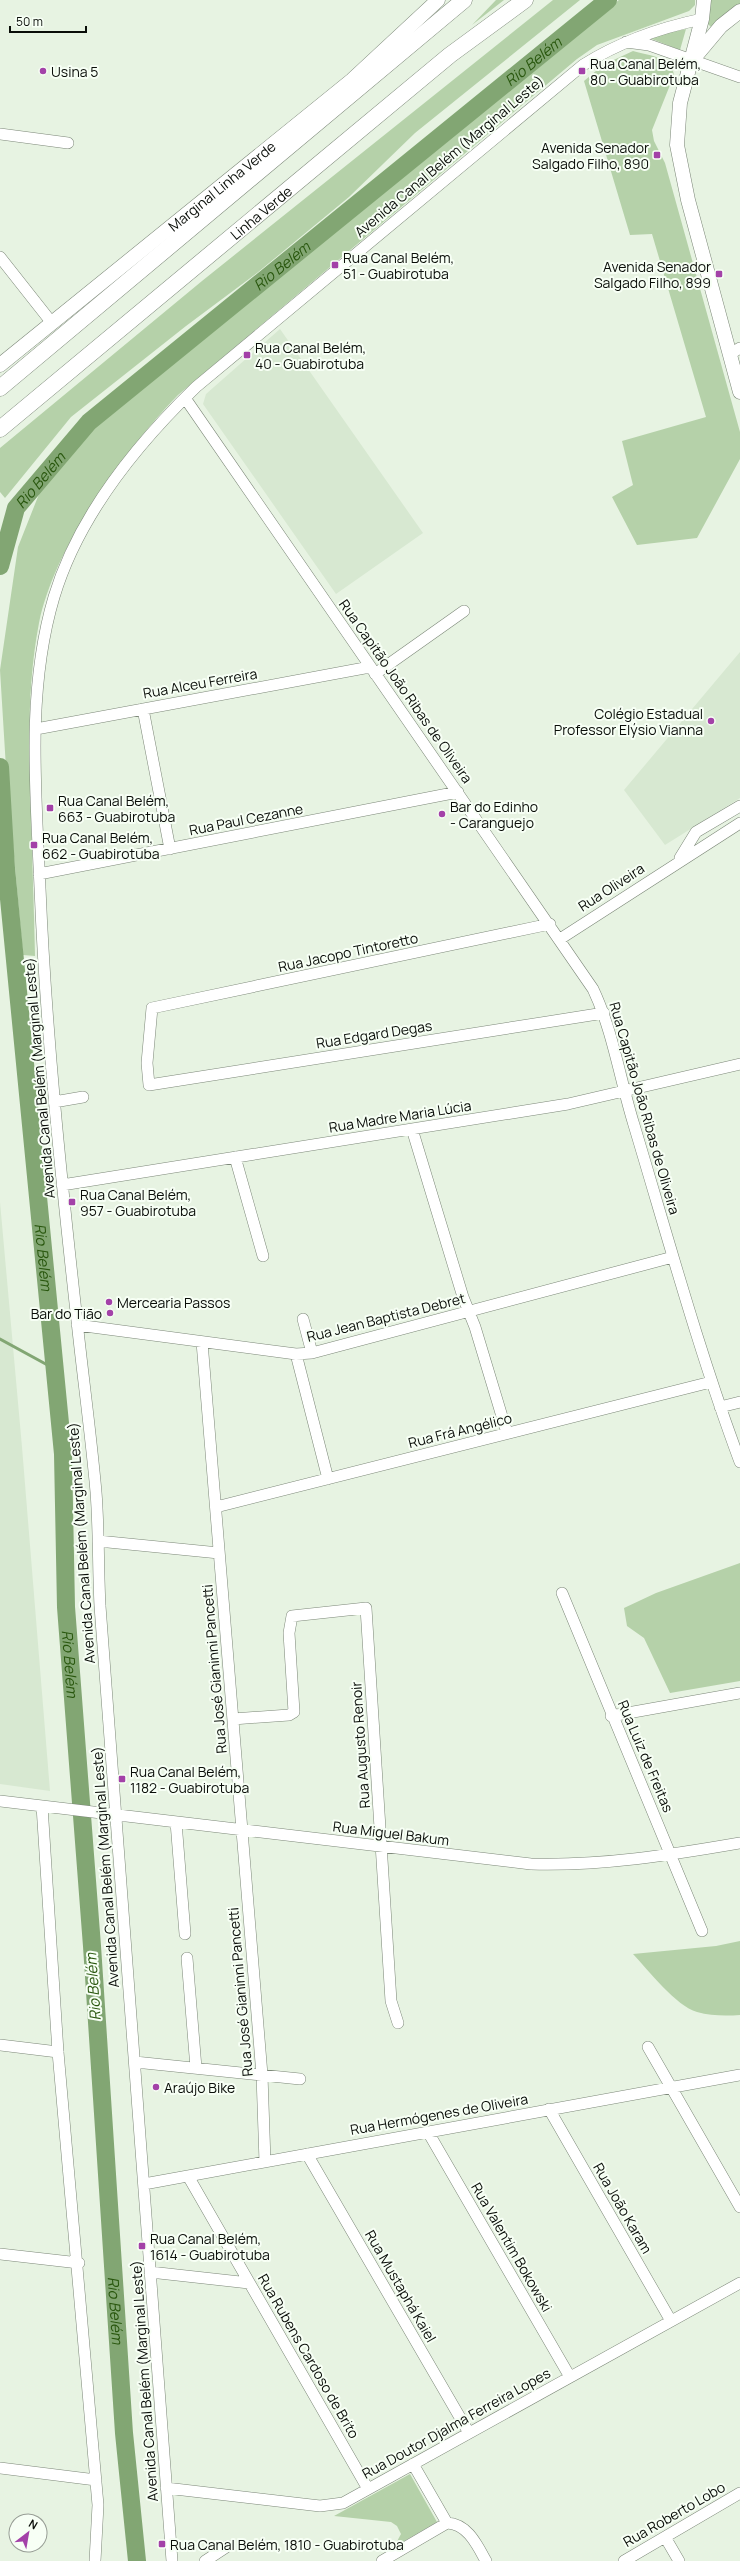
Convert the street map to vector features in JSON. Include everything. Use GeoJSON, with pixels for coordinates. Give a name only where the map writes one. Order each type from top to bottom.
{"type":"FeatureCollection","features":[{"type":"Feature","properties":{"kind":"highway"},"geometry":{"type":"LineString","coordinates":[[0,388],[464,0]]}},
{"type":"Feature","properties":{"kind":"highway","name":"Linha Verde"},"geometry":{"type":"LineString","coordinates":[[0,429],[450,55],[525,0]]}},
{"type":"Feature","properties":{"kind":"main road","name":"Marginal Linha Verde"},"geometry":{"type":"LineString","coordinates":[[0,366],[352,80],[438,0]]}},
{"type":"Feature","properties":{"kind":"main road"},"geometry":{"type":"LineString","coordinates":[[704,0],[702,19],[678,114],[678,152],[688,200],[735,351],[740,392]]}},
{"type":"Feature","properties":{"kind":"main road"},"geometry":{"type":"LineString","coordinates":[[692,60],[720,26],[740,11]]}},
{"type":"Feature","properties":{"kind":"street","name":"Avenida Canal Belém (Marginal Leste)"},"geometry":{"type":"LineString","coordinates":[[172,2561],[135,2062],[111,1814],[94,1472],[54,1102],[39,874],[36,729],[39,675],[47,627],[54,597],[71,554],[94,513],[124,470],[185,398],[571,75],[597,56],[651,31],[702,19]]}},
{"type":"Feature","properties":{"kind":"street"},"geometry":{"type":"LineString","coordinates":[[626,42],[649,45],[740,77]]}},
{"type":"Feature","properties":{"kind":"street"},"geometry":{"type":"LineString","coordinates":[[0,134],[68,143]]}},
{"type":"Feature","properties":{"kind":"street"},"geometry":{"type":"LineString","coordinates":[[0,257],[52,323]]}},
{"type":"Feature","properties":{"kind":"street","name":"Rua Capitão João Ribas de Oliveira"},"geometry":{"type":"LineString","coordinates":[[185,398],[589,982],[604,1013],[624,1091],[711,1382],[740,1462]]}},
{"type":"Feature","properties":{"kind":"street","name":"Rua Alceu Ferreira"},"geometry":{"type":"LineString","coordinates":[[36,729],[143,709],[373,671],[464,611]]}},
{"type":"Feature","properties":{"kind":"street"},"geometry":{"type":"LineString","coordinates":[[143,709],[170,849]]}},
{"type":"Feature","properties":{"kind":"street","name":"Rua Paul Cezanne"},"geometry":{"type":"LineString","coordinates":[[39,874],[458,792]]}},
{"type":"Feature","properties":{"kind":"street","name":"Rua Oliveira"},"geometry":{"type":"LineString","coordinates":[[679,861],[696,832],[740,806]]}},
{"type":"Feature","properties":{"kind":"street","name":"Rua Oliveira"},"geometry":{"type":"LineString","coordinates":[[560,939],[740,823]]}},
{"type":"Feature","properties":{"kind":"street","name":"Rua Jacopo Tintoretto"},"geometry":{"type":"LineString","coordinates":[[149,1085],[147,1063],[152,1008],[550,924]]}},
{"type":"Feature","properties":{"kind":"street","name":"Rua Edgard Degas"},"geometry":{"type":"LineString","coordinates":[[149,1085],[604,1013]]}},
{"type":"Feature","properties":{"kind":"street","name":"Rua Madre Maria Lúcia"},"geometry":{"type":"LineString","coordinates":[[62,1185],[568,1104],[740,1064]]}},
{"type":"Feature","properties":{"kind":"street"},"geometry":{"type":"LineString","coordinates":[[54,1102],[83,1097]]}},
{"type":"Feature","properties":{"kind":"street"},"geometry":{"type":"LineString","coordinates":[[412,1129],[507,1433]]}},
{"type":"Feature","properties":{"kind":"street"},"geometry":{"type":"LineString","coordinates":[[235,1157],[263,1256]]}},
{"type":"Feature","properties":{"kind":"street","name":"Rua Jean Baptista Debret"},"geometry":{"type":"LineString","coordinates":[[77,1325],[296,1354],[312,1353],[673,1256]]}},
{"type":"Feature","properties":{"kind":"street"},"geometry":{"type":"LineString","coordinates":[[303,1319],[312,1353]]}},
{"type":"Feature","properties":{"kind":"street","name":"Rua José Gianinni Pancetti"},"geometry":{"type":"LineString","coordinates":[[202,1342],[262,2075],[265,2162]]}},
{"type":"Feature","properties":{"kind":"street"},"geometry":{"type":"LineString","coordinates":[[296,1354],[328,1479]]}},
{"type":"Feature","properties":{"kind":"street","name":"Rua Frá Angélico"},"geometry":{"type":"LineString","coordinates":[[216,1507],[711,1382]]}},
{"type":"Feature","properties":{"kind":"street"},"geometry":{"type":"LineString","coordinates":[[720,1407],[740,1402]]}},
{"type":"Feature","properties":{"kind":"street"},"geometry":{"type":"LineString","coordinates":[[98,1541],[219,1553]]}},
{"type":"Feature","properties":{"kind":"street","name":"Rua Luiz de Freitas"},"geometry":{"type":"LineString","coordinates":[[562,1593],[611,1716],[672,1855],[702,1931]]}},
{"type":"Feature","properties":{"kind":"street","name":"Rua Augusto Renoir"},"geometry":{"type":"LineString","coordinates":[[233,1719],[289,1715],[294,1712],[289,1633],[292,1616],[366,1608],[391,2001],[398,2023]]}},
{"type":"Feature","properties":{"kind":"street"},"geometry":{"type":"LineString","coordinates":[[611,1716],[740,1693]]}},
{"type":"Feature","properties":{"kind":"street","name":"Rua Miguel Bakum"},"geometry":{"type":"LineString","coordinates":[[0,1801],[531,1864],[594,1862],[672,1855],[740,1843]]}},
{"type":"Feature","properties":{"kind":"street"},"geometry":{"type":"LineString","coordinates":[[42,1806],[58,2052],[78,2263],[99,2521],[95,2561]]}},
{"type":"Feature","properties":{"kind":"street"},"geometry":{"type":"LineString","coordinates":[[176,1822],[185,1934]]}},
{"type":"Feature","properties":{"kind":"street"},"geometry":{"type":"LineString","coordinates":[[187,1958],[196,2068]]}},
{"type":"Feature","properties":{"kind":"street"},"geometry":{"type":"LineString","coordinates":[[0,2045],[58,2052]]}},
{"type":"Feature","properties":{"kind":"street"},"geometry":{"type":"LineString","coordinates":[[648,2047],[740,2207]]}},
{"type":"Feature","properties":{"kind":"street"},"geometry":{"type":"LineString","coordinates":[[135,2062],[300,2080]]}},
{"type":"Feature","properties":{"kind":"street","name":"Rua Hermógenes de Oliveira"},"geometry":{"type":"LineString","coordinates":[[144,2184],[740,2075]]}},
{"type":"Feature","properties":{"kind":"street","name":"Rua João Karam"},"geometry":{"type":"LineString","coordinates":[[549,2110],[671,2321]]}},
{"type":"Feature","properties":{"kind":"street","name":"Rua Valentim Bokowski"},"geometry":{"type":"LineString","coordinates":[[428,2132],[570,2377]]}},
{"type":"Feature","properties":{"kind":"street","name":"Rua Mustaphá Kaiel"},"geometry":{"type":"LineString","coordinates":[[307,2154],[469,2433]]}},
{"type":"Feature","properties":{"kind":"street","name":"Rua Rubens Cardoso de Brito"},"geometry":{"type":"LineString","coordinates":[[188,2176],[368,2489]]}},
{"type":"Feature","properties":{"kind":"street"},"geometry":{"type":"LineString","coordinates":[[0,2254],[78,2263]]}},
{"type":"Feature","properties":{"kind":"street"},"geometry":{"type":"LineString","coordinates":[[150,2272],[249,2283]]}},
{"type":"Feature","properties":{"kind":"street","name":"Rua Doutor Djalma Ferreira Lopes"},"geometry":{"type":"LineString","coordinates":[[166,2488],[329,2506],[343,2503],[740,2283]]}},
{"type":"Feature","properties":{"kind":"street"},"geometry":{"type":"LineString","coordinates":[[413,2464],[447,2523]]}},
{"type":"Feature","properties":{"kind":"street"},"geometry":{"type":"LineString","coordinates":[[0,2468],[96,2480]]}},
{"type":"Feature","properties":{"kind":"street","name":"Rua Roberto Lobo"},"geometry":{"type":"LineString","coordinates":[[624,2561],[740,2493]]}},
{"type":"Feature","properties":{"kind":"street"},"geometry":{"type":"LineString","coordinates":[[382,2561],[447,2523],[455,2524],[464,2530],[486,2561]]}},
{"type":"Feature","properties":{"kind":"street"},"geometry":{"type":"LineString","coordinates":[[665,2537],[679,2561]]}},
{"type":"Feature","properties":{"kind":"street"},"geometry":{"type":"LineString","coordinates":[[206,2561],[228,2546]]}},
{"type":"Feature","properties":{"kind":"shaded area"},"geometry":{"type":"Polygon","coordinates":[[[280,329],[423,533],[336,594],[203,404],[206,394],[280,329]]]}},
{"type":"Feature","properties":{"kind":"shaded area","name":"Colégio Estadual Professor Elýsio Vianna"},"geometry":{"type":"Polygon","coordinates":[[[740,652],[740,798],[665,845],[624,790],[740,652]]]}},
{"type":"Feature","properties":{"kind":"shaded area"},"geometry":{"type":"Polygon","coordinates":[[[0,1202],[22,1447],[50,1791],[0,1784],[0,1202]]]}},
{"type":"Feature","properties":{"kind":"green space"},"geometry":{"type":"Polygon","coordinates":[[[496,0],[504,0],[472,25],[496,0]]]}},
{"type":"Feature","properties":{"kind":"green space"},"geometry":{"type":"Polygon","coordinates":[[[553,0],[580,0],[415,133],[349,197],[257,273],[186,326],[71,417],[5,498],[0,492],[0,448],[202,281],[553,0]]]}},
{"type":"Feature","properties":{"kind":"green space"},"geometry":{"type":"Polygon","coordinates":[[[619,0],[695,0],[695,5],[689,11],[597,45],[577,59],[178,395],[136,443],[94,501],[60,562],[47,593],[35,646],[32,670],[29,739],[35,956],[23,955],[6,768],[0,670],[18,547],[41,489],[92,426],[564,41],[619,0]]]}},
{"type":"Feature","properties":{"kind":"green space"},"geometry":{"type":"Polygon","coordinates":[[[711,0],[740,0],[740,6],[711,27],[708,24],[711,0]]]}},
{"type":"Feature","properties":{"kind":"green space"},"geometry":{"type":"Polygon","coordinates":[[[686,29],[680,50],[647,37],[686,29]]]}},
{"type":"Feature","properties":{"kind":"green space"},"geometry":{"type":"Polygon","coordinates":[[[633,51],[664,61],[669,64],[674,75],[652,130],[654,141],[665,163],[740,432],[740,459],[697,538],[637,545],[612,497],[633,485],[622,441],[706,417],[652,234],[630,235],[584,81],[603,65],[633,51]]]}},
{"type":"Feature","properties":{"kind":"green space"},"geometry":{"type":"Polygon","coordinates":[[[740,1563],[740,1681],[670,1693],[644,1638],[627,1626],[624,1608],[656,1593],[740,1563]]]}},
{"type":"Feature","properties":{"kind":"green space"},"geometry":{"type":"Polygon","coordinates":[[[740,1941],[740,2015],[724,2016],[697,2012],[680,2003],[633,1954],[716,1946],[740,1941]]]}},
{"type":"Feature","properties":{"kind":"green space"},"geometry":{"type":"Polygon","coordinates":[[[410,2474],[437,2522],[394,2547],[401,2534],[397,2526],[391,2522],[334,2516],[410,2474]]]}},
{"type":"Feature","properties":{"kind":"waterway","name":"Rio Belém"},"geometry":{"type":"LineString","coordinates":[[0,566],[16,508],[89,422],[608,0]]}},
{"type":"Feature","properties":{"kind":"waterway","name":"Rio Belém"},"geometry":{"type":"LineString","coordinates":[[0,767],[6,868],[63,1454],[66,1607],[92,1946],[124,2433],[137,2561]]}},
{"type":"Feature","properties":{"kind":"waterway"},"geometry":{"type":"LineString","coordinates":[[0,1339],[53,1368]]}},
{"type":"Feature","properties":{"kind":"place","name":"Usina 5"},"geometry":{"type":"Point","coordinates":[43,71]}},
{"type":"Feature","properties":{"kind":"place","name":"Rua Canal Belém, 80 - Guabirotuba"},"geometry":{"type":"Point","coordinates":[582,71]}},
{"type":"Feature","properties":{"kind":"place","name":"Avenida Senador Salgado Filho, 890"},"geometry":{"type":"Point","coordinates":[657,155]}},
{"type":"Feature","properties":{"kind":"place","name":"Rua Canal Belém, 51 - Guabirotuba"},"geometry":{"type":"Point","coordinates":[335,265]}},
{"type":"Feature","properties":{"kind":"place","name":"Avenida Senador Salgado Filho, 899"},"geometry":{"type":"Point","coordinates":[719,274]}},
{"type":"Feature","properties":{"kind":"place","name":"Rua Canal Belém, 40 - Guabirotuba"},"geometry":{"type":"Point","coordinates":[247,355]}},
{"type":"Feature","properties":{"kind":"place","name":"Colégio Estadual Professor Elýsio Vianna"},"geometry":{"type":"Point","coordinates":[711,721]}},
{"type":"Feature","properties":{"kind":"place","name":"Rua Canal Belém, 663 - Guabirotuba"},"geometry":{"type":"Point","coordinates":[50,808]}},
{"type":"Feature","properties":{"kind":"place","name":"Bar do Edinho - Caranguejo"},"geometry":{"type":"Point","coordinates":[442,814]}},
{"type":"Feature","properties":{"kind":"place","name":"Rua Canal Belém, 662 - Guabirotuba"},"geometry":{"type":"Point","coordinates":[34,845]}},
{"type":"Feature","properties":{"kind":"place","name":"Rua Canal Belém, 957 - Guabirotuba"},"geometry":{"type":"Point","coordinates":[72,1202]}},
{"type":"Feature","properties":{"kind":"place","name":"Mercearia Passos"},"geometry":{"type":"Point","coordinates":[109,1302]}},
{"type":"Feature","properties":{"kind":"place","name":"Bar do Tião"},"geometry":{"type":"Point","coordinates":[110,1313]}},
{"type":"Feature","properties":{"kind":"place","name":"Rua Canal Belém, 1182 - Guabirotuba"},"geometry":{"type":"Point","coordinates":[122,1779]}},
{"type":"Feature","properties":{"kind":"place","name":"Araújo Bike"},"geometry":{"type":"Point","coordinates":[156,2087]}},
{"type":"Feature","properties":{"kind":"place","name":"Rua Canal Belém, 1614 - Guabirotuba"},"geometry":{"type":"Point","coordinates":[142,2246]}},
{"type":"Feature","properties":{"kind":"place","name":"Rua Canal Belém, 1810 - Guabirotuba"},"geometry":{"type":"Point","coordinates":[162,2544]}}]}
